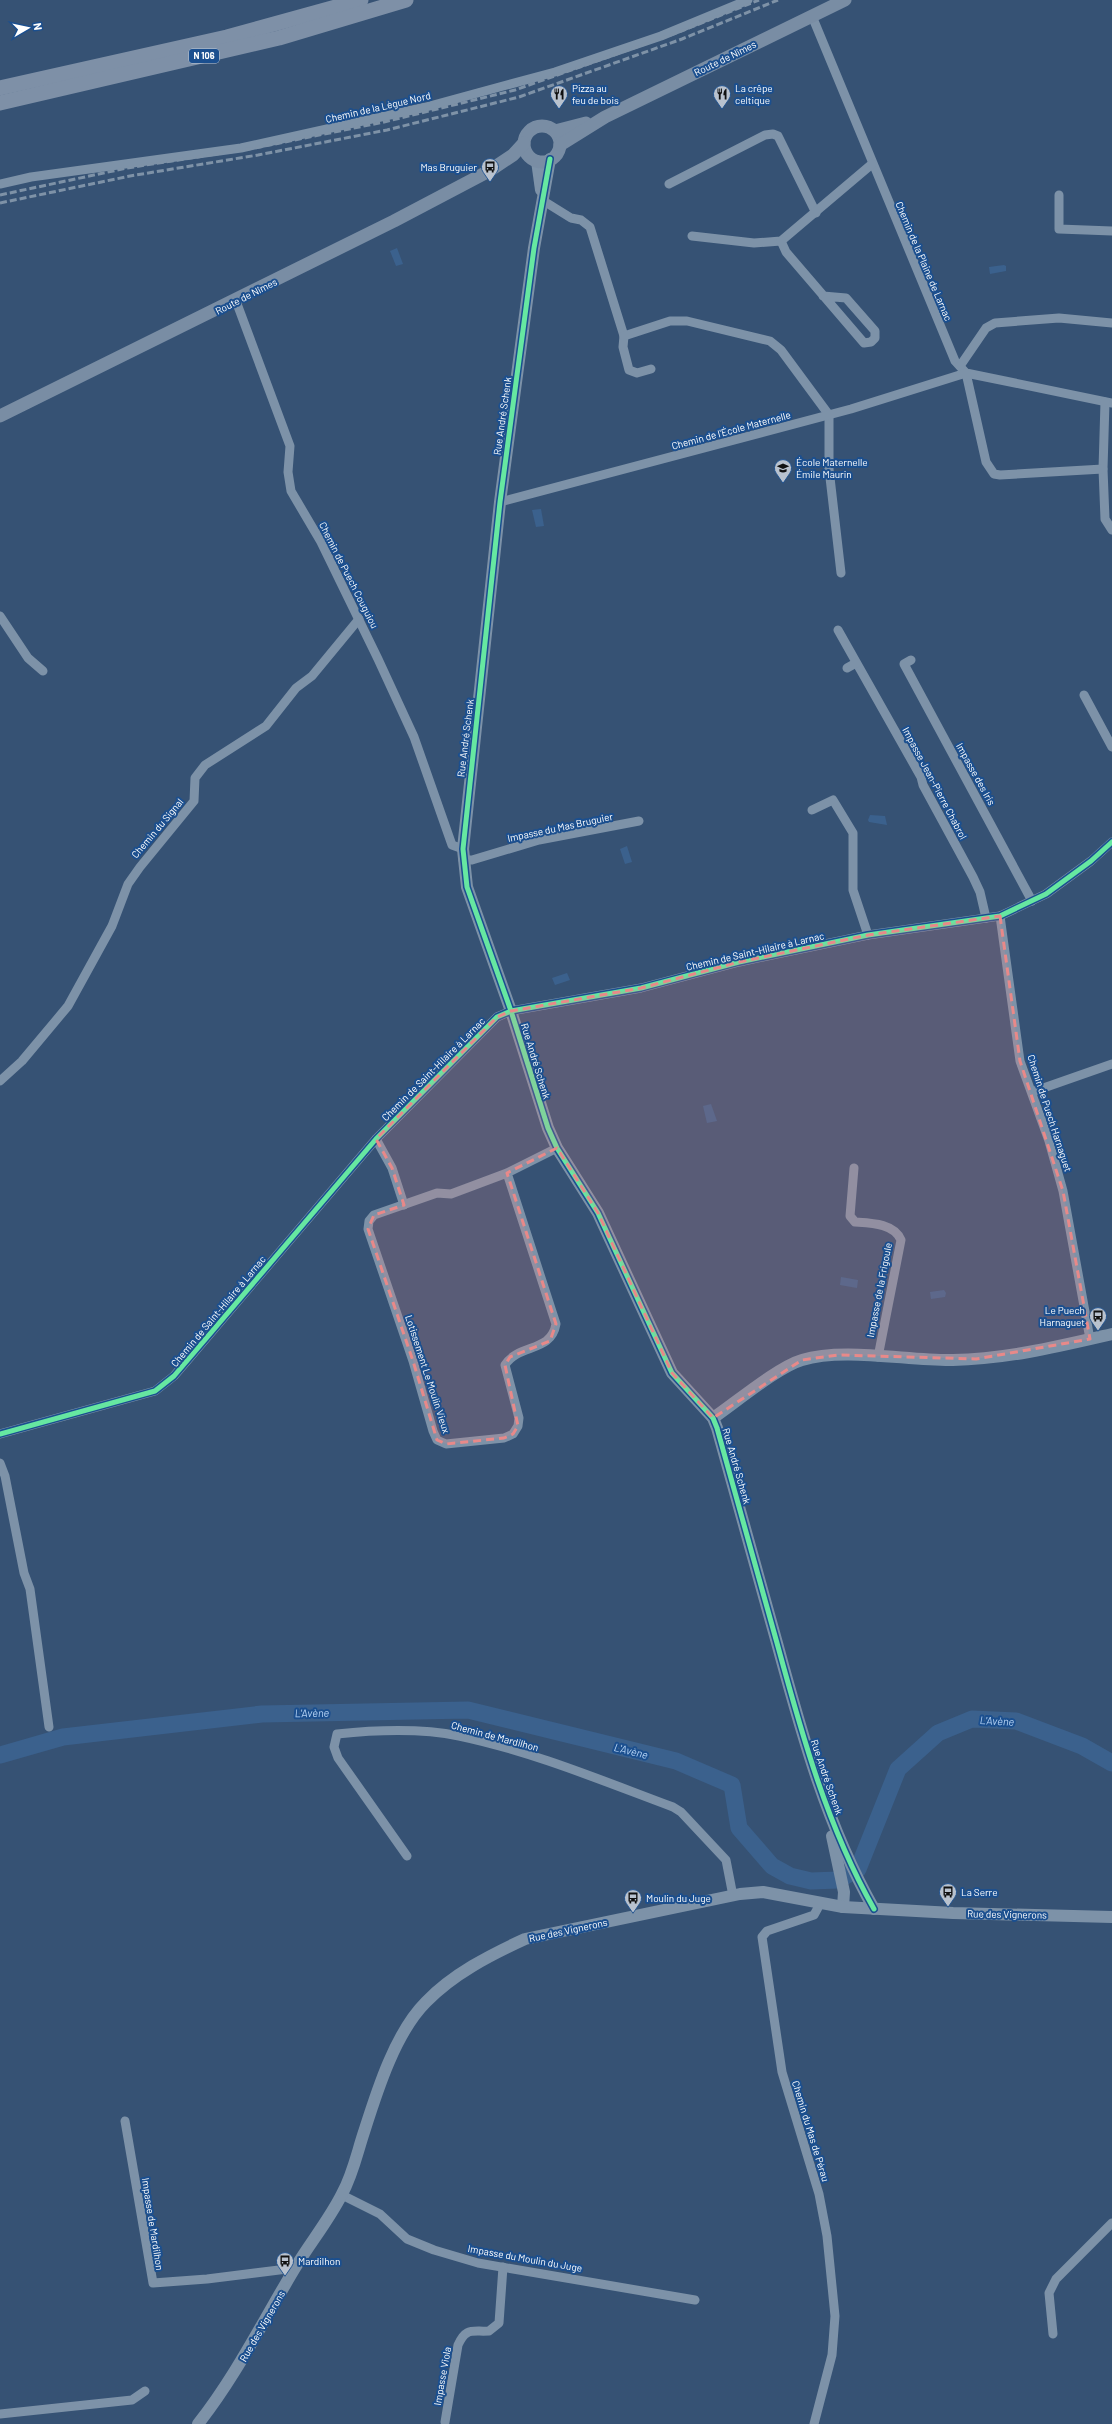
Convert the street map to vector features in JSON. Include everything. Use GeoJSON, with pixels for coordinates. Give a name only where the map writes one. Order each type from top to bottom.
{"type":"FeatureCollection","features":[{"type":"Feature","properties":{"kind":"highway","name":"N 106"},"geometry":{"type":"LineString","coordinates":[[0,88],[227,37],[361,0]]}},
{"type":"Feature","properties":{"kind":"highway","name":"N 106"},"geometry":{"type":"LineString","coordinates":[[0,103],[279,38],[406,0]]}},
{"type":"Feature","properties":{"kind":"main road","name":"Route de Nîmes"},"geometry":{"type":"LineString","coordinates":[[489,171],[535,160],[550,160],[556,155],[560,145],[605,117],[846,0]]}},
{"type":"Feature","properties":{"kind":"main road","name":"Route de Nîmes"},"geometry":{"type":"LineString","coordinates":[[0,416],[236,301],[489,171],[513,155],[524,143],[528,131],[536,126],[548,127],[555,131],[605,117]]}},
{"type":"Feature","properties":{"kind":"main road"},"geometry":{"type":"LineString","coordinates":[[555,131],[560,145]]}},
{"type":"Feature","properties":{"kind":"main road"},"geometry":{"type":"LineString","coordinates":[[524,143],[525,149],[535,160]]}},
{"type":"Feature","properties":{"kind":"street","name":"Chemin de la Lègue Nord"},"geometry":{"type":"LineString","coordinates":[[0,184],[45,175],[241,148],[418,109],[555,72],[661,36],[748,0]]}},
{"type":"Feature","properties":{"kind":"street","name":"Chemin de la Plaine de Larnac"},"geometry":{"type":"LineString","coordinates":[[812,16],[872,164],[955,361],[963,369],[986,462],[994,474],[1000,475],[1103,469]]}},
{"type":"Feature","properties":{"kind":"street"},"geometry":{"type":"LineString","coordinates":[[669,184],[766,135],[773,134],[778,136],[816,213]]}},
{"type":"Feature","properties":{"kind":"street","name":"Rue André Schenk"},"geometry":{"type":"LineString","coordinates":[[535,160],[542,200]]}},
{"type":"Feature","properties":{"kind":"street","name":"Rue André Schenk"},"geometry":{"type":"LineString","coordinates":[[550,160],[534,248],[500,502],[463,854],[467,887],[511,1011],[548,1128],[557,1148],[598,1213],[672,1373],[713,1418],[794,1708],[824,1799],[842,1860],[844,1892],[843,1907]]}},
{"type":"Feature","properties":{"kind":"street"},"geometry":{"type":"LineString","coordinates":[[692,236],[754,242],[782,241],[872,164]]}},
{"type":"Feature","properties":{"kind":"street"},"geometry":{"type":"LineString","coordinates":[[1059,195],[1059,230],[1112,231]]}},
{"type":"Feature","properties":{"kind":"street"},"geometry":{"type":"LineString","coordinates":[[542,200],[571,218],[581,220],[590,227],[624,336],[624,352],[631,372],[637,374],[651,369]]}},
{"type":"Feature","properties":{"kind":"street"},"geometry":{"type":"LineString","coordinates":[[782,241],[786,252],[823,296],[864,342],[870,342],[875,338],[875,331],[846,298],[823,296]]}},
{"type":"Feature","properties":{"kind":"street","name":"Chemin de Puech Couguiou"},"geometry":{"type":"LineString","coordinates":[[236,301],[290,446],[288,472],[291,491],[321,542],[359,619],[414,737],[452,845],[463,854]]}},
{"type":"Feature","properties":{"kind":"street"},"geometry":{"type":"LineString","coordinates":[[1112,323],[1059,318],[995,323],[986,328],[963,369],[1109,402],[1103,469],[1105,519],[1112,530]]}},
{"type":"Feature","properties":{"kind":"street"},"geometry":{"type":"LineString","coordinates":[[624,336],[670,321],[688,321],[765,340],[774,344],[781,350],[829,415],[829,469],[842,573]]}},
{"type":"Feature","properties":{"kind":"street","name":"Chemin de l'École Maternelle"},"geometry":{"type":"LineString","coordinates":[[500,502],[829,415],[963,369]]}},
{"type":"Feature","properties":{"kind":"street"},"geometry":{"type":"LineString","coordinates":[[0,616],[28,658],[43,671]]}},
{"type":"Feature","properties":{"kind":"street","name":"Chemin du Signal"},"geometry":{"type":"LineString","coordinates":[[0,1081],[22,1061],[68,1006],[112,926],[128,884],[194,801],[195,778],[205,765],[266,726],[296,688],[312,676],[359,619]]}},
{"type":"Feature","properties":{"kind":"street","name":"Impasse Jean-Pierre Chabrol"},"geometry":{"type":"LineString","coordinates":[[838,630],[921,777],[923,785],[973,877],[980,892],[986,918]]}},
{"type":"Feature","properties":{"kind":"street","name":"Impasse des Iris"},"geometry":{"type":"LineString","coordinates":[[911,660],[904,664],[1032,900]]}},
{"type":"Feature","properties":{"kind":"street"},"geometry":{"type":"LineString","coordinates":[[847,668],[856,662]]}},
{"type":"Feature","properties":{"kind":"street"},"geometry":{"type":"LineString","coordinates":[[1084,695],[1112,747]]}},
{"type":"Feature","properties":{"kind":"street"},"geometry":{"type":"LineString","coordinates":[[812,810],[833,800],[853,833],[851,854],[853,890],[868,935]]}},
{"type":"Feature","properties":{"kind":"street","name":"Impasse du Mas Bruguier"},"geometry":{"type":"LineString","coordinates":[[463,854],[472,860],[539,840],[639,821]]}},
{"type":"Feature","properties":{"kind":"street","name":"Chemin de Saint-Hilaire à Larnac"},"geometry":{"type":"LineString","coordinates":[[0,1434],[155,1391],[174,1376],[192,1357],[228,1312],[376,1139],[498,1017],[511,1011],[641,988],[739,962],[868,935],[1000,916],[1046,894],[1091,861],[1112,842]]}},
{"type":"Feature","properties":{"kind":"street","name":"Chemin de Puech Harnaguet"},"geometry":{"type":"LineString","coordinates":[[1000,916],[1020,1061],[1049,1141],[1063,1191],[1090,1340]]}},
{"type":"Feature","properties":{"kind":"street"},"geometry":{"type":"LineString","coordinates":[[1032,1092],[1112,1064]]}},
{"type":"Feature","properties":{"kind":"street"},"geometry":{"type":"LineString","coordinates":[[376,1139],[392,1168],[404,1205]]}},
{"type":"Feature","properties":{"kind":"street","name":"Lotissement Le Moulin Vieux"},"geometry":{"type":"LineString","coordinates":[[507,1173],[556,1324],[555,1334],[550,1341],[510,1357],[505,1365],[519,1418],[518,1426],[513,1434],[504,1438],[446,1444],[437,1440],[414,1361],[368,1229],[369,1221],[374,1215],[437,1194],[451,1194],[507,1173],[557,1148]]}},
{"type":"Feature","properties":{"kind":"street","name":"Impasse de la Frigoule"},"geometry":{"type":"LineString","coordinates":[[854,1168],[850,1216],[855,1222],[876,1224],[890,1229],[898,1234],[901,1240],[878,1357]]}},
{"type":"Feature","properties":{"kind":"street"},"geometry":{"type":"LineString","coordinates":[[713,1418],[787,1367],[802,1360],[838,1355],[952,1360],[993,1358],[1090,1340],[1112,1334]]}},
{"type":"Feature","properties":{"kind":"street"},"geometry":{"type":"LineString","coordinates":[[0,1463],[5,1476],[24,1573],[30,1589],[48,1727]]}},
{"type":"Feature","properties":{"kind":"street","name":"Chemin de Mardilhon"},"geometry":{"type":"LineString","coordinates":[[407,1856],[338,1758],[334,1747],[337,1734],[397,1732],[458,1736],[540,1760],[673,1807],[681,1812],[726,1860],[733,1896]]}},
{"type":"Feature","properties":{"kind":"street","name":"Rue André Schenk"},"geometry":{"type":"LineString","coordinates":[[842,1860],[862,1888],[874,1909]]}},
{"type":"Feature","properties":{"kind":"street","name":"Rue des Vignerons"},"geometry":{"type":"LineString","coordinates":[[198,2424],[231,2378],[295,2268],[342,2195],[355,2163],[386,2069],[393,2053],[415,2015],[426,2001],[445,1985],[494,1953],[525,1939],[733,1896],[763,1892],[820,1904],[843,1907],[1112,1917]]}},
{"type":"Feature","properties":{"kind":"street","name":"Chemin du Mas de Pérau"},"geometry":{"type":"LineString","coordinates":[[814,2424],[832,2355],[835,2316],[827,2236],[819,2194],[808,2151],[790,2103],[782,2072],[762,1937],[767,1931],[814,1915],[820,1904]]}},
{"type":"Feature","properties":{"kind":"street","name":"Impasse de Mardilhon"},"geometry":{"type":"LineString","coordinates":[[125,2121],[153,2283],[161,2284],[295,2268]]}},
{"type":"Feature","properties":{"kind":"street","name":"Impasse du Moulin du Juge"},"geometry":{"type":"LineString","coordinates":[[342,2195],[380,2214],[407,2239],[441,2252],[478,2263],[696,2300]]}},
{"type":"Feature","properties":{"kind":"street"},"geometry":{"type":"LineString","coordinates":[[1053,2334],[1049,2293],[1056,2279],[1112,2223]]}},
{"type":"Feature","properties":{"kind":"street","name":"Impasse Viola"},"geometry":{"type":"LineString","coordinates":[[445,2422],[458,2345],[463,2334],[466,2332],[489,2331],[498,2323],[503,2267]]}},
{"type":"Feature","properties":{"kind":"street"},"geometry":{"type":"LineString","coordinates":[[0,2414],[132,2400],[144,2391]]}},
{"type":"Feature","properties":{"kind":"highlighted area"},"geometry":{"type":"Polygon","coordinates":[[[1000,916],[1020,1061],[1063,1191],[1090,1339],[976,1359],[838,1355],[802,1360],[713,1418],[672,1373],[598,1213],[557,1148],[507,1173],[556,1324],[550,1341],[510,1357],[505,1365],[518,1426],[513,1434],[504,1438],[446,1444],[437,1440],[413,1361],[368,1229],[374,1215],[404,1205],[392,1168],[376,1139],[497,1017],[511,1011],[641,988],[739,962],[868,935],[1000,916]]]}},
{"type":"Feature","properties":{"kind":"water"},"geometry":{"type":"Polygon","coordinates":[[[397,248],[403,264],[396,266],[390,251],[397,248]]]}},
{"type":"Feature","properties":{"kind":"water"},"geometry":{"type":"Polygon","coordinates":[[[1006,266],[1006,271],[990,274],[989,267],[1006,266]]]}},
{"type":"Feature","properties":{"kind":"water"},"geometry":{"type":"Polygon","coordinates":[[[541,509],[544,526],[536,527],[532,510],[541,509]]]}},
{"type":"Feature","properties":{"kind":"water"},"geometry":{"type":"Polygon","coordinates":[[[870,815],[885,816],[887,825],[869,822],[868,820],[870,815]]]}},
{"type":"Feature","properties":{"kind":"water"},"geometry":{"type":"Polygon","coordinates":[[[627,846],[632,862],[625,864],[620,849],[627,846]]]}},
{"type":"Feature","properties":{"kind":"water"},"geometry":{"type":"Polygon","coordinates":[[[567,973],[570,980],[555,985],[552,978],[567,973]]]}},
{"type":"Feature","properties":{"kind":"water"},"geometry":{"type":"Polygon","coordinates":[[[711,1104],[717,1121],[707,1123],[703,1106],[711,1104]]]}},
{"type":"Feature","properties":{"kind":"water"},"geometry":{"type":"Polygon","coordinates":[[[841,1277],[858,1280],[857,1288],[840,1285],[841,1277]]]}},
{"type":"Feature","properties":{"kind":"water"},"geometry":{"type":"Polygon","coordinates":[[[944,1290],[946,1293],[945,1297],[931,1299],[930,1292],[944,1290]]]}},
{"type":"Feature","properties":{"kind":"waterway","name":"L'Avène"},"geometry":{"type":"LineString","coordinates":[[0,1755],[63,1737],[262,1714],[468,1710],[676,1761],[732,1785],[739,1828],[772,1866],[790,1876],[811,1881],[838,1880],[858,1869],[898,1769],[938,1733],[972,1719],[1016,1721],[1082,1746],[1112,1763]]}},
{"type":"Feature","properties":{"kind":"railway"},"geometry":{"type":"LineString","coordinates":[[0,195],[127,168],[255,148],[384,122],[515,90],[679,32],[759,0]]}},
{"type":"Feature","properties":{"kind":"railway"},"geometry":{"type":"LineString","coordinates":[[0,203],[130,176],[258,155],[387,130],[519,97],[682,39],[778,0]]}},
{"type":"Feature","properties":{"kind":"cycle path"},"geometry":{"type":"LineString","coordinates":[[550,159],[534,248],[500,502],[463,849],[467,887],[511,1011],[548,1128],[557,1148],[598,1213],[672,1373],[713,1418],[717,1428],[806,1746],[829,1813],[857,1878],[874,1909]]}},
{"type":"Feature","properties":{"kind":"cycle path"},"geometry":{"type":"LineString","coordinates":[[0,1434],[155,1391],[174,1376],[376,1139],[497,1017],[511,1011],[641,988],[739,962],[868,935],[1000,916],[1046,894],[1091,861],[1112,842]]}},
{"type":"Feature","properties":{"kind":"place","name":"Pizza au feu de bois"},"geometry":{"type":"Point","coordinates":[559,109]}},
{"type":"Feature","properties":{"kind":"place","name":"La crêpe celtique"},"geometry":{"type":"Point","coordinates":[722,109]}},
{"type":"Feature","properties":{"kind":"place","name":"Mas Bruguier"},"geometry":{"type":"Point","coordinates":[490,182]}},
{"type":"Feature","properties":{"kind":"place","name":"École Maternelle Émile Maurin"},"geometry":{"type":"Point","coordinates":[783,483]}},
{"type":"Feature","properties":{"kind":"place","name":"Le Puech Harnaguet"},"geometry":{"type":"Point","coordinates":[1098,1331]}},
{"type":"Feature","properties":{"kind":"place","name":"La Serre"},"geometry":{"type":"Point","coordinates":[948,1907]}},
{"type":"Feature","properties":{"kind":"place","name":"Moulin du Juge"},"geometry":{"type":"Point","coordinates":[633,1913]}},
{"type":"Feature","properties":{"kind":"place","name":"Mardilhon"},"geometry":{"type":"Point","coordinates":[285,2276]}}]}
